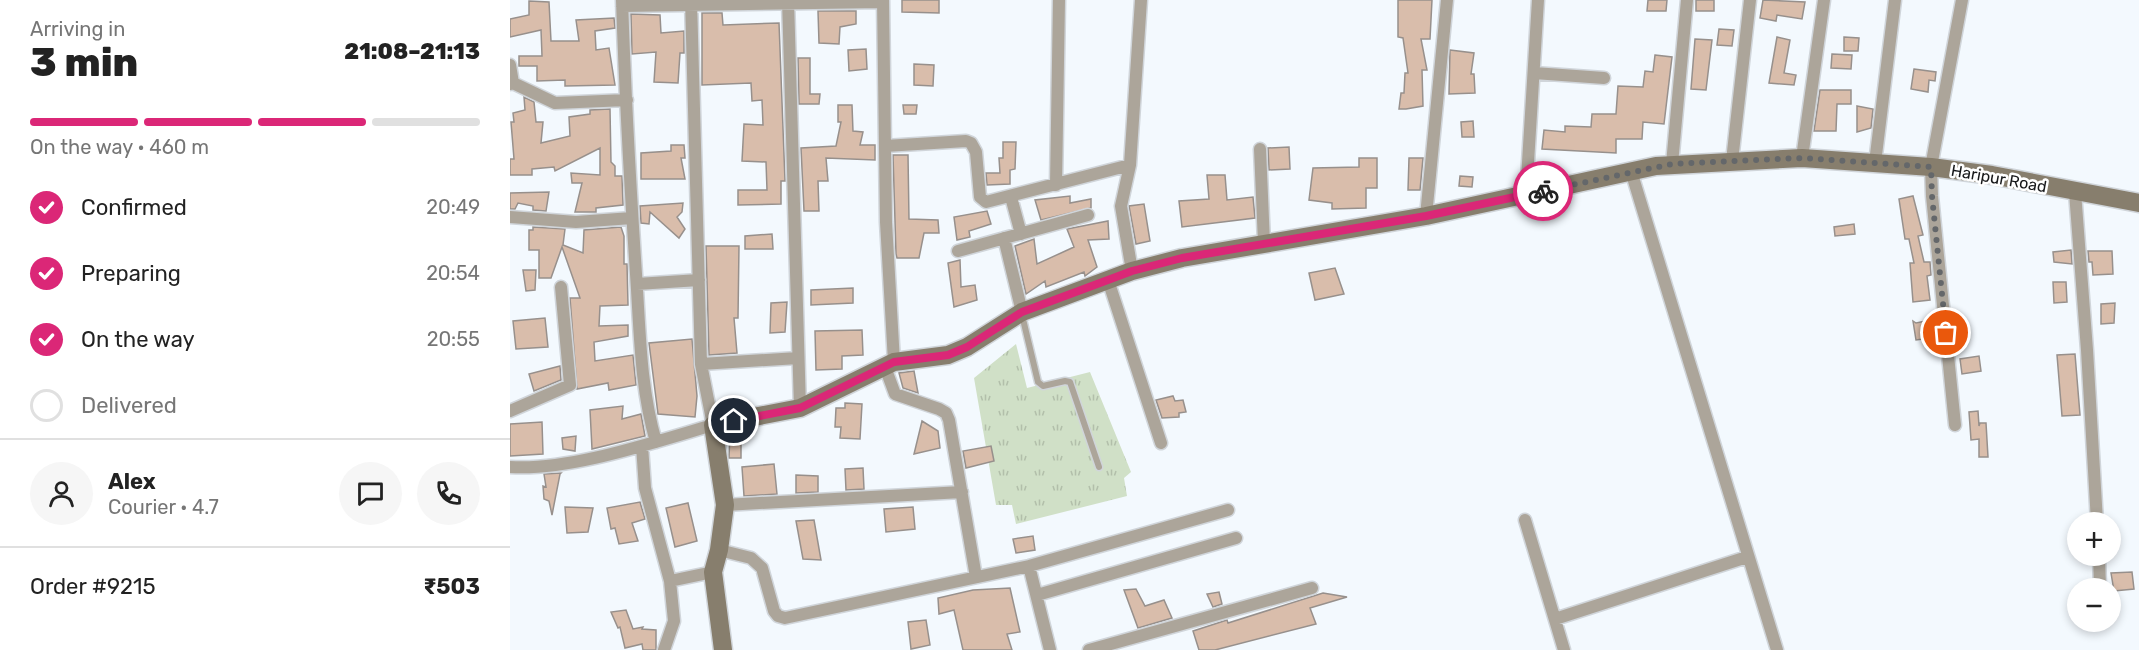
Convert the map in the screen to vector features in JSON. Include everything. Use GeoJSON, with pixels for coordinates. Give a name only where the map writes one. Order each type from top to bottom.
{"type":"FeatureCollection","features":[{"type":"Feature","properties":{"kind":"street"},"geometry":{"type":"LineString","coordinates":[[1056,184],[1059,0]]}},
{"type":"Feature","properties":{"kind":"street"},"geometry":{"type":"LineString","coordinates":[[1132,271],[1121,206],[1130,165],[1142,0]]}},
{"type":"Feature","properties":{"kind":"street"},"geometry":{"type":"LineString","coordinates":[[1426,216],[1447,0]]}},
{"type":"Feature","properties":{"kind":"street"},"geometry":{"type":"LineString","coordinates":[[1526,195],[1539,0]]}},
{"type":"Feature","properties":{"kind":"street"},"geometry":{"type":"LineString","coordinates":[[1672,164],[1687,0]]}},
{"type":"Feature","properties":{"kind":"street"},"geometry":{"type":"LineString","coordinates":[[1732,161],[1749,0]]}},
{"type":"Feature","properties":{"kind":"street"},"geometry":{"type":"LineString","coordinates":[[1802,158],[1824,0]]}},
{"type":"Feature","properties":{"kind":"street"},"geometry":{"type":"LineString","coordinates":[[1875,163],[1895,0]]}},
{"type":"Feature","properties":{"kind":"street"},"geometry":{"type":"LineString","coordinates":[[1955,425],[1931,167],[1962,0]]}},
{"type":"Feature","properties":{"kind":"street"},"geometry":{"type":"LineString","coordinates":[[656,441],[646,408],[632,218],[622,3],[883,1],[890,365],[895,394],[945,413],[962,492],[976,577]]}},
{"type":"Feature","properties":{"kind":"street"},"geometry":{"type":"LineString","coordinates":[[788,2],[800,408]]}},
{"type":"Feature","properties":{"kind":"street"},"geometry":{"type":"LineString","coordinates":[[691,3],[701,364],[725,505],[720,550],[713,572],[723,650]]}},
{"type":"Feature","properties":{"kind":"street"},"geometry":{"type":"LineString","coordinates":[[510,65],[512,83],[555,103],[627,100]]}},
{"type":"Feature","properties":{"kind":"street"},"geometry":{"type":"LineString","coordinates":[[1534,73],[1604,78]]}},
{"type":"Feature","properties":{"kind":"street"},"geometry":{"type":"LineString","coordinates":[[885,146],[971,142],[976,152],[981,200],[986,202],[1130,165]]}},
{"type":"Feature","properties":{"kind":"street"},"geometry":{"type":"LineString","coordinates":[[1260,149],[1264,243]]}},
{"type":"Feature","properties":{"kind":"street","name":"Haripur Road"},"geometry":{"type":"LineString","coordinates":[[713,425],[800,408],[890,365],[948,355],[967,347],[1022,312],[1132,271],[1182,258],[1426,216],[1672,164],[1802,158],[1931,167],[1992,175],[2139,203]]}},
{"type":"Feature","properties":{"kind":"street"},"geometry":{"type":"LineString","coordinates":[[1631,171],[1777,650]]}},
{"type":"Feature","properties":{"kind":"street"},"geometry":{"type":"LineString","coordinates":[[2074,192],[2087,350],[2096,512]]}},
{"type":"Feature","properties":{"kind":"street"},"geometry":{"type":"LineString","coordinates":[[1011,197],[1021,234]]}},
{"type":"Feature","properties":{"kind":"street"},"geometry":{"type":"LineString","coordinates":[[958,251],[1088,215]]}},
{"type":"Feature","properties":{"kind":"street"},"geometry":{"type":"LineString","coordinates":[[510,217],[576,222],[632,218]]}},
{"type":"Feature","properties":{"kind":"street"},"geometry":{"type":"LineString","coordinates":[[1004,238],[1022,312]]}},
{"type":"Feature","properties":{"kind":"street"},"geometry":{"type":"LineString","coordinates":[[637,284],[699,280]]}},
{"type":"Feature","properties":{"kind":"street"},"geometry":{"type":"LineString","coordinates":[[1108,280],[1161,443]]}},
{"type":"Feature","properties":{"kind":"street"},"geometry":{"type":"LineString","coordinates":[[510,411],[570,386],[561,287]]}},
{"type":"Feature","properties":{"kind":"street"},"geometry":{"type":"LineString","coordinates":[[701,364],[798,358]]}},
{"type":"Feature","properties":{"kind":"street"},"geometry":{"type":"LineString","coordinates":[[510,468],[534,469],[642,446],[713,425]]}},
{"type":"Feature","properties":{"kind":"street"},"geometry":{"type":"LineString","coordinates":[[642,446],[645,488],[670,581],[674,621],[664,650]]}},
{"type":"Feature","properties":{"kind":"street"},"geometry":{"type":"LineString","coordinates":[[725,505],[962,492]]}},
{"type":"Feature","properties":{"kind":"street"},"geometry":{"type":"LineString","coordinates":[[720,550],[758,562],[762,568],[774,610],[778,616],[785,618],[1029,566],[1228,510]]}},
{"type":"Feature","properties":{"kind":"street"},"geometry":{"type":"LineString","coordinates":[[1525,520],[1564,650]]}},
{"type":"Feature","properties":{"kind":"street"},"geometry":{"type":"LineString","coordinates":[[1037,595],[1236,538]]}},
{"type":"Feature","properties":{"kind":"street"},"geometry":{"type":"LineString","coordinates":[[1556,619],[1747,557]]}},
{"type":"Feature","properties":{"kind":"street"},"geometry":{"type":"LineString","coordinates":[[1029,566],[1050,650]]}},
{"type":"Feature","properties":{"kind":"street"},"geometry":{"type":"LineString","coordinates":[[670,581],[713,572]]}},
{"type":"Feature","properties":{"kind":"street"},"geometry":{"type":"LineString","coordinates":[[1089,650],[1312,588]]}},
{"type":"Feature","properties":{"kind":"lane"},"geometry":{"type":"LineString","coordinates":[[1022,312],[1038,382],[1043,386],[1070,382],[1099,467]]}},
{"type":"Feature","properties":{"kind":"green space"},"geometry":{"type":"Polygon","coordinates":[[[1016,344],[1027,388],[1090,372],[1131,472],[1124,478],[1127,496],[1016,524],[1012,505],[996,505],[974,378],[1016,344]]]}},
{"type":"Feature","properties":{"kind":"building"},"geometry":{"type":"Polygon","coordinates":[[[902,0],[939,0],[939,13],[902,12],[902,0]]]}},
{"type":"Feature","properties":{"kind":"building"},"geometry":{"type":"Polygon","coordinates":[[[1398,0],[1432,0],[1430,39],[1421,39],[1427,70],[1422,70],[1423,106],[1406,109],[1399,109],[1401,93],[1404,93],[1405,73],[1408,73],[1403,38],[1398,37],[1398,0]]]}},
{"type":"Feature","properties":{"kind":"building"},"geometry":{"type":"Polygon","coordinates":[[[1648,0],[1667,0],[1666,11],[1647,11],[1648,0]]]}},
{"type":"Feature","properties":{"kind":"building"},"geometry":{"type":"Polygon","coordinates":[[[1696,0],[1714,0],[1714,11],[1696,11],[1696,0]]]}},
{"type":"Feature","properties":{"kind":"building"},"geometry":{"type":"Polygon","coordinates":[[[1763,0],[1805,2],[1802,19],[1777,15],[1776,21],[1760,18],[1763,0]]]}},
{"type":"Feature","properties":{"kind":"building"},"geometry":{"type":"Polygon","coordinates":[[[529,1],[549,2],[551,41],[579,41],[576,20],[614,18],[615,28],[595,31],[596,50],[609,48],[615,85],[565,86],[565,80],[537,81],[537,66],[519,66],[519,56],[542,56],[541,30],[510,37],[510,19],[529,15],[529,1]]]}},
{"type":"Feature","properties":{"kind":"building"},"geometry":{"type":"Polygon","coordinates":[[[818,11],[856,11],[856,24],[840,27],[839,44],[819,43],[818,11]]]}},
{"type":"Feature","properties":{"kind":"building"},"geometry":{"type":"Polygon","coordinates":[[[702,13],[722,13],[723,25],[779,23],[785,181],[781,181],[781,204],[738,205],[738,190],[767,190],[766,162],[742,161],[744,124],[763,125],[762,100],[752,101],[751,83],[702,85],[702,13]]]}},
{"type":"Feature","properties":{"kind":"building"},"geometry":{"type":"Polygon","coordinates":[[[631,14],[660,15],[661,33],[684,31],[684,53],[680,53],[678,83],[654,82],[656,52],[632,54],[631,14]]]}},
{"type":"Feature","properties":{"kind":"building"},"geometry":{"type":"Polygon","coordinates":[[[1719,29],[1734,30],[1732,46],[1717,45],[1719,29]]]}},
{"type":"Feature","properties":{"kind":"building"},"geometry":{"type":"Polygon","coordinates":[[[1777,37],[1790,40],[1784,73],[1796,75],[1794,85],[1769,83],[1777,37]]]}},
{"type":"Feature","properties":{"kind":"building"},"geometry":{"type":"Polygon","coordinates":[[[1844,37],[1859,38],[1858,51],[1844,51],[1844,37]]]}},
{"type":"Feature","properties":{"kind":"building"},"geometry":{"type":"Polygon","coordinates":[[[1695,39],[1712,40],[1706,90],[1691,89],[1695,39]]]}},
{"type":"Feature","properties":{"kind":"building"},"geometry":{"type":"Polygon","coordinates":[[[866,49],[867,69],[849,71],[848,50],[866,49]]]}},
{"type":"Feature","properties":{"kind":"building"},"geometry":{"type":"Polygon","coordinates":[[[1450,50],[1474,53],[1471,74],[1474,74],[1475,93],[1449,94],[1450,50]]]}},
{"type":"Feature","properties":{"kind":"building"},"geometry":{"type":"Polygon","coordinates":[[[1832,54],[1852,55],[1851,69],[1831,68],[1832,54]]]}},
{"type":"Feature","properties":{"kind":"building"},"geometry":{"type":"Polygon","coordinates":[[[1655,55],[1672,57],[1664,124],[1643,122],[1642,139],[1616,139],[1616,153],[1542,149],[1544,130],[1565,132],[1565,126],[1591,127],[1592,114],[1616,114],[1618,86],[1643,87],[1645,71],[1653,72],[1655,55]]]}},
{"type":"Feature","properties":{"kind":"building"},"geometry":{"type":"Polygon","coordinates":[[[798,58],[810,58],[810,94],[820,94],[819,104],[799,104],[798,58]]]}},
{"type":"Feature","properties":{"kind":"building"},"geometry":{"type":"Polygon","coordinates":[[[914,64],[934,65],[933,86],[914,85],[914,64]]]}},
{"type":"Feature","properties":{"kind":"building"},"geometry":{"type":"Polygon","coordinates":[[[1914,69],[1936,72],[1935,81],[1929,80],[1928,92],[1911,89],[1914,69]]]}},
{"type":"Feature","properties":{"kind":"building"},"geometry":{"type":"Polygon","coordinates":[[[1820,90],[1851,90],[1851,104],[1837,104],[1836,131],[1814,131],[1820,90]]]}},
{"type":"Feature","properties":{"kind":"building"},"geometry":{"type":"Polygon","coordinates":[[[524,97],[534,102],[536,122],[543,122],[541,143],[570,136],[569,117],[590,114],[590,110],[610,109],[611,162],[615,166],[615,176],[622,176],[623,205],[596,208],[596,212],[575,212],[582,183],[572,183],[571,173],[600,175],[600,148],[555,171],[554,167],[532,169],[532,175],[510,175],[510,159],[514,159],[511,122],[514,122],[513,113],[525,110],[524,97]]]}},
{"type":"Feature","properties":{"kind":"building"},"geometry":{"type":"Polygon","coordinates":[[[838,105],[852,105],[853,131],[863,132],[860,145],[875,145],[875,160],[826,158],[828,181],[818,181],[819,211],[804,211],[801,148],[836,146],[841,122],[838,122],[838,105]]]}},
{"type":"Feature","properties":{"kind":"building"},"geometry":{"type":"Polygon","coordinates":[[[903,105],[917,105],[916,114],[904,114],[903,105]]]}},
{"type":"Feature","properties":{"kind":"building"},"geometry":{"type":"Polygon","coordinates":[[[1857,106],[1873,109],[1871,128],[1857,132],[1857,106]]]}},
{"type":"Feature","properties":{"kind":"building"},"geometry":{"type":"Polygon","coordinates":[[[1473,121],[1474,137],[1462,137],[1461,122],[1473,121]]]}},
{"type":"Feature","properties":{"kind":"building"},"geometry":{"type":"Polygon","coordinates":[[[1003,142],[1016,142],[1015,169],[1010,170],[1010,184],[987,185],[986,173],[1000,173],[999,158],[1003,158],[1003,142]]]}},
{"type":"Feature","properties":{"kind":"building"},"geometry":{"type":"Polygon","coordinates":[[[671,145],[684,145],[685,158],[681,158],[685,179],[641,179],[641,153],[671,151],[671,145]]]}},
{"type":"Feature","properties":{"kind":"building"},"geometry":{"type":"Polygon","coordinates":[[[1289,147],[1290,169],[1269,170],[1268,148],[1289,147]]]}},
{"type":"Feature","properties":{"kind":"building"},"geometry":{"type":"Polygon","coordinates":[[[893,155],[908,155],[909,219],[938,220],[939,233],[924,233],[919,258],[897,258],[893,155]]]}},
{"type":"Feature","properties":{"kind":"building"},"geometry":{"type":"Polygon","coordinates":[[[1359,158],[1377,158],[1377,188],[1366,188],[1366,208],[1332,209],[1332,203],[1309,200],[1313,168],[1359,167],[1359,158]]]}},
{"type":"Feature","properties":{"kind":"building"},"geometry":{"type":"Polygon","coordinates":[[[1409,158],[1423,158],[1420,190],[1408,190],[1409,158]]]}},
{"type":"Feature","properties":{"kind":"building"},"geometry":{"type":"Polygon","coordinates":[[[1207,175],[1225,175],[1227,200],[1253,197],[1255,218],[1182,227],[1179,201],[1209,199],[1207,175]]]}},
{"type":"Feature","properties":{"kind":"building"},"geometry":{"type":"Polygon","coordinates":[[[1460,176],[1473,177],[1472,187],[1459,186],[1460,176]]]}},
{"type":"Feature","properties":{"kind":"building"},"geometry":{"type":"Polygon","coordinates":[[[549,192],[546,211],[533,210],[533,206],[518,203],[515,209],[510,209],[510,193],[549,192]]]}},
{"type":"Feature","properties":{"kind":"building"},"geometry":{"type":"Polygon","coordinates":[[[1070,196],[1070,203],[1091,199],[1091,208],[1041,220],[1035,200],[1070,196]]]}},
{"type":"Feature","properties":{"kind":"building"},"geometry":{"type":"Polygon","coordinates":[[[1913,196],[1923,235],[1918,236],[1924,262],[1930,262],[1931,275],[1927,276],[1930,300],[1913,302],[1910,263],[1914,263],[1909,239],[1905,239],[1899,199],[1913,196]]]}},
{"type":"Feature","properties":{"kind":"building"},"geometry":{"type":"Polygon","coordinates":[[[683,203],[682,212],[677,217],[685,229],[679,238],[650,212],[649,224],[641,223],[640,206],[683,203]]]}},
{"type":"Feature","properties":{"kind":"building"},"geometry":{"type":"Polygon","coordinates":[[[1144,204],[1150,241],[1136,244],[1129,206],[1144,204]]]}},
{"type":"Feature","properties":{"kind":"building"},"geometry":{"type":"Polygon","coordinates":[[[987,211],[991,224],[969,231],[970,237],[957,240],[954,217],[987,211]]]}},
{"type":"Feature","properties":{"kind":"building"},"geometry":{"type":"Polygon","coordinates":[[[1108,221],[1109,239],[1088,240],[1097,267],[1085,276],[1084,272],[1046,287],[1045,281],[1026,294],[1015,246],[1034,239],[1037,264],[1074,247],[1067,229],[1108,221]]]}},
{"type":"Feature","properties":{"kind":"building"},"geometry":{"type":"Polygon","coordinates":[[[1854,224],[1855,234],[1835,236],[1834,227],[1854,224]]]}},
{"type":"Feature","properties":{"kind":"building"},"geometry":{"type":"Polygon","coordinates":[[[533,227],[565,229],[563,245],[583,253],[584,230],[621,227],[624,236],[624,264],[627,264],[628,305],[600,306],[599,326],[628,325],[628,336],[594,342],[595,361],[633,355],[636,385],[609,390],[608,383],[577,389],[570,298],[580,298],[562,247],[551,278],[539,278],[539,250],[529,250],[529,230],[533,230],[533,227]]]}},
{"type":"Feature","properties":{"kind":"building"},"geometry":{"type":"Polygon","coordinates":[[[772,234],[773,249],[745,249],[745,236],[772,234]]]}},
{"type":"Feature","properties":{"kind":"building"},"geometry":{"type":"Polygon","coordinates":[[[706,246],[739,246],[738,318],[734,318],[737,353],[709,355],[706,246]]]}},
{"type":"Feature","properties":{"kind":"building"},"geometry":{"type":"Polygon","coordinates":[[[2071,250],[2072,264],[2054,262],[2053,252],[2071,250]]]}},
{"type":"Feature","properties":{"kind":"building"},"geometry":{"type":"Polygon","coordinates":[[[2088,251],[2112,251],[2113,274],[2093,275],[2088,251]]]}},
{"type":"Feature","properties":{"kind":"building"},"geometry":{"type":"Polygon","coordinates":[[[960,260],[961,287],[975,285],[977,300],[954,307],[948,263],[960,260]]]}},
{"type":"Feature","properties":{"kind":"building"},"geometry":{"type":"Polygon","coordinates":[[[1335,268],[1344,294],[1315,300],[1309,273],[1335,268]]]}},
{"type":"Feature","properties":{"kind":"building"},"geometry":{"type":"Polygon","coordinates":[[[523,270],[536,270],[535,290],[526,291],[523,270]]]}},
{"type":"Feature","properties":{"kind":"building"},"geometry":{"type":"Polygon","coordinates":[[[2053,282],[2066,282],[2067,302],[2054,303],[2053,282]]]}},
{"type":"Feature","properties":{"kind":"building"},"geometry":{"type":"Polygon","coordinates":[[[853,288],[853,303],[811,305],[811,290],[853,288]]]}},
{"type":"Feature","properties":{"kind":"building"},"geometry":{"type":"Polygon","coordinates":[[[787,302],[785,332],[770,333],[771,303],[787,302]]]}},
{"type":"Feature","properties":{"kind":"building"},"geometry":{"type":"Polygon","coordinates":[[[2115,303],[2114,323],[2101,324],[2101,304],[2115,303]]]}},
{"type":"Feature","properties":{"kind":"building"},"geometry":{"type":"Polygon","coordinates":[[[545,318],[548,347],[516,349],[513,321],[545,318]]]}},
{"type":"Feature","properties":{"kind":"building"},"geometry":{"type":"Polygon","coordinates":[[[1936,319],[1938,337],[1916,340],[1913,321],[1916,323],[1936,319]]]}},
{"type":"Feature","properties":{"kind":"building"},"geometry":{"type":"Polygon","coordinates":[[[862,330],[863,355],[842,356],[842,369],[816,370],[815,331],[862,330]]]}},
{"type":"Feature","properties":{"kind":"building"},"geometry":{"type":"Polygon","coordinates":[[[692,339],[697,396],[695,417],[658,414],[649,343],[692,339]]]}},
{"type":"Feature","properties":{"kind":"building"},"geometry":{"type":"Polygon","coordinates":[[[2075,354],[2080,415],[2062,416],[2057,355],[2075,354]]]}},
{"type":"Feature","properties":{"kind":"building"},"geometry":{"type":"Polygon","coordinates":[[[1979,356],[1981,371],[1962,374],[1960,359],[1979,356]]]}},
{"type":"Feature","properties":{"kind":"building"},"geometry":{"type":"Polygon","coordinates":[[[560,366],[561,380],[534,391],[529,374],[560,366]]]}},
{"type":"Feature","properties":{"kind":"building"},"geometry":{"type":"Polygon","coordinates":[[[914,371],[918,393],[903,388],[899,373],[914,371]]]}},
{"type":"Feature","properties":{"kind":"building"},"geometry":{"type":"Polygon","coordinates":[[[1173,396],[1175,401],[1183,400],[1186,412],[1179,413],[1179,417],[1162,418],[1156,400],[1173,396]]]}},
{"type":"Feature","properties":{"kind":"building"},"geometry":{"type":"Polygon","coordinates":[[[845,403],[862,404],[860,439],[840,438],[841,427],[835,427],[836,408],[845,408],[845,403]]]}},
{"type":"Feature","properties":{"kind":"building"},"geometry":{"type":"Polygon","coordinates":[[[623,406],[622,419],[641,414],[645,436],[592,449],[590,410],[623,406]]]}},
{"type":"Feature","properties":{"kind":"building"},"geometry":{"type":"Polygon","coordinates":[[[1978,411],[1979,426],[1980,423],[1986,423],[1988,457],[1979,457],[1979,439],[1971,440],[1969,412],[1978,411]]]}},
{"type":"Feature","properties":{"kind":"building"},"geometry":{"type":"Polygon","coordinates":[[[922,421],[938,431],[940,448],[914,454],[922,421]]]}},
{"type":"Feature","properties":{"kind":"building"},"geometry":{"type":"Polygon","coordinates":[[[542,422],[543,454],[510,456],[510,424],[542,422]]]}},
{"type":"Feature","properties":{"kind":"building"},"geometry":{"type":"Polygon","coordinates":[[[730,433],[741,433],[741,458],[729,458],[730,433]]]}},
{"type":"Feature","properties":{"kind":"building"},"geometry":{"type":"Polygon","coordinates":[[[576,436],[575,451],[563,449],[562,438],[576,436]]]}},
{"type":"Feature","properties":{"kind":"building"},"geometry":{"type":"Polygon","coordinates":[[[991,446],[994,461],[966,468],[963,451],[991,446]]]}},
{"type":"Feature","properties":{"kind":"building"},"geometry":{"type":"Polygon","coordinates":[[[774,464],[777,494],[744,496],[742,467],[774,464]]]}},
{"type":"Feature","properties":{"kind":"building"},"geometry":{"type":"Polygon","coordinates":[[[863,468],[864,489],[846,490],[845,469],[863,468]]]}},
{"type":"Feature","properties":{"kind":"building"},"geometry":{"type":"Polygon","coordinates":[[[561,473],[552,515],[549,501],[544,499],[543,486],[546,487],[544,474],[561,473]]]}},
{"type":"Feature","properties":{"kind":"building"},"geometry":{"type":"Polygon","coordinates":[[[796,475],[818,476],[818,492],[796,493],[796,475]]]}},
{"type":"Feature","properties":{"kind":"building"},"geometry":{"type":"Polygon","coordinates":[[[640,502],[645,519],[632,523],[638,541],[619,544],[615,528],[611,529],[607,508],[640,502]]]}},
{"type":"Feature","properties":{"kind":"building"},"geometry":{"type":"Polygon","coordinates":[[[688,503],[697,541],[675,547],[666,508],[688,503]]]}},
{"type":"Feature","properties":{"kind":"building"},"geometry":{"type":"Polygon","coordinates":[[[565,507],[593,508],[588,532],[567,533],[565,507]]]}},
{"type":"Feature","properties":{"kind":"building"},"geometry":{"type":"Polygon","coordinates":[[[913,507],[915,529],[886,532],[884,509],[913,507]]]}},
{"type":"Feature","properties":{"kind":"building"},"geometry":{"type":"Polygon","coordinates":[[[814,520],[821,560],[803,559],[796,521],[814,520]]]}},
{"type":"Feature","properties":{"kind":"building"},"geometry":{"type":"Polygon","coordinates":[[[1033,536],[1035,550],[1016,553],[1013,539],[1033,536]]]}},
{"type":"Feature","properties":{"kind":"building"},"geometry":{"type":"Polygon","coordinates":[[[2132,572],[2134,589],[2121,590],[2121,578],[2112,578],[2111,573],[2132,572]]]}},
{"type":"Feature","properties":{"kind":"building"},"geometry":{"type":"Polygon","coordinates":[[[1010,588],[1020,632],[1007,634],[1012,650],[963,650],[954,610],[939,614],[938,598],[973,590],[1010,588]]]}},
{"type":"Feature","properties":{"kind":"building"},"geometry":{"type":"Polygon","coordinates":[[[1136,589],[1145,606],[1164,600],[1172,618],[1138,628],[1124,590],[1136,589]]]}},
{"type":"Feature","properties":{"kind":"building"},"geometry":{"type":"Polygon","coordinates":[[[1219,592],[1222,604],[1213,607],[1207,594],[1219,592]]]}},
{"type":"Feature","properties":{"kind":"building"},"geometry":{"type":"Polygon","coordinates":[[[1323,593],[1347,597],[1310,608],[1316,624],[1215,650],[1199,650],[1193,631],[1227,620],[1228,623],[1323,593]]]}},
{"type":"Feature","properties":{"kind":"building"},"geometry":{"type":"Polygon","coordinates":[[[626,610],[633,629],[643,627],[642,629],[656,630],[656,650],[643,650],[642,644],[625,648],[620,627],[618,628],[611,612],[626,610]]]}},
{"type":"Feature","properties":{"kind":"building"},"geometry":{"type":"Polygon","coordinates":[[[926,620],[930,645],[911,649],[908,622],[926,620]]]}},
{"type":"Feature","properties":{"kind":"way so far"},"geometry":{"type":"LineString","coordinates":[[1543,191],[1672,164],[1802,158],[1931,167],[1946,333]]}},
{"type":"Feature","properties":{"kind":"route"},"geometry":{"type":"LineString","coordinates":[[734,421],[800,408],[894,362],[948,355],[967,347],[1022,312],[1132,271],[1182,258],[1426,216],[1543,191]]}}]}
